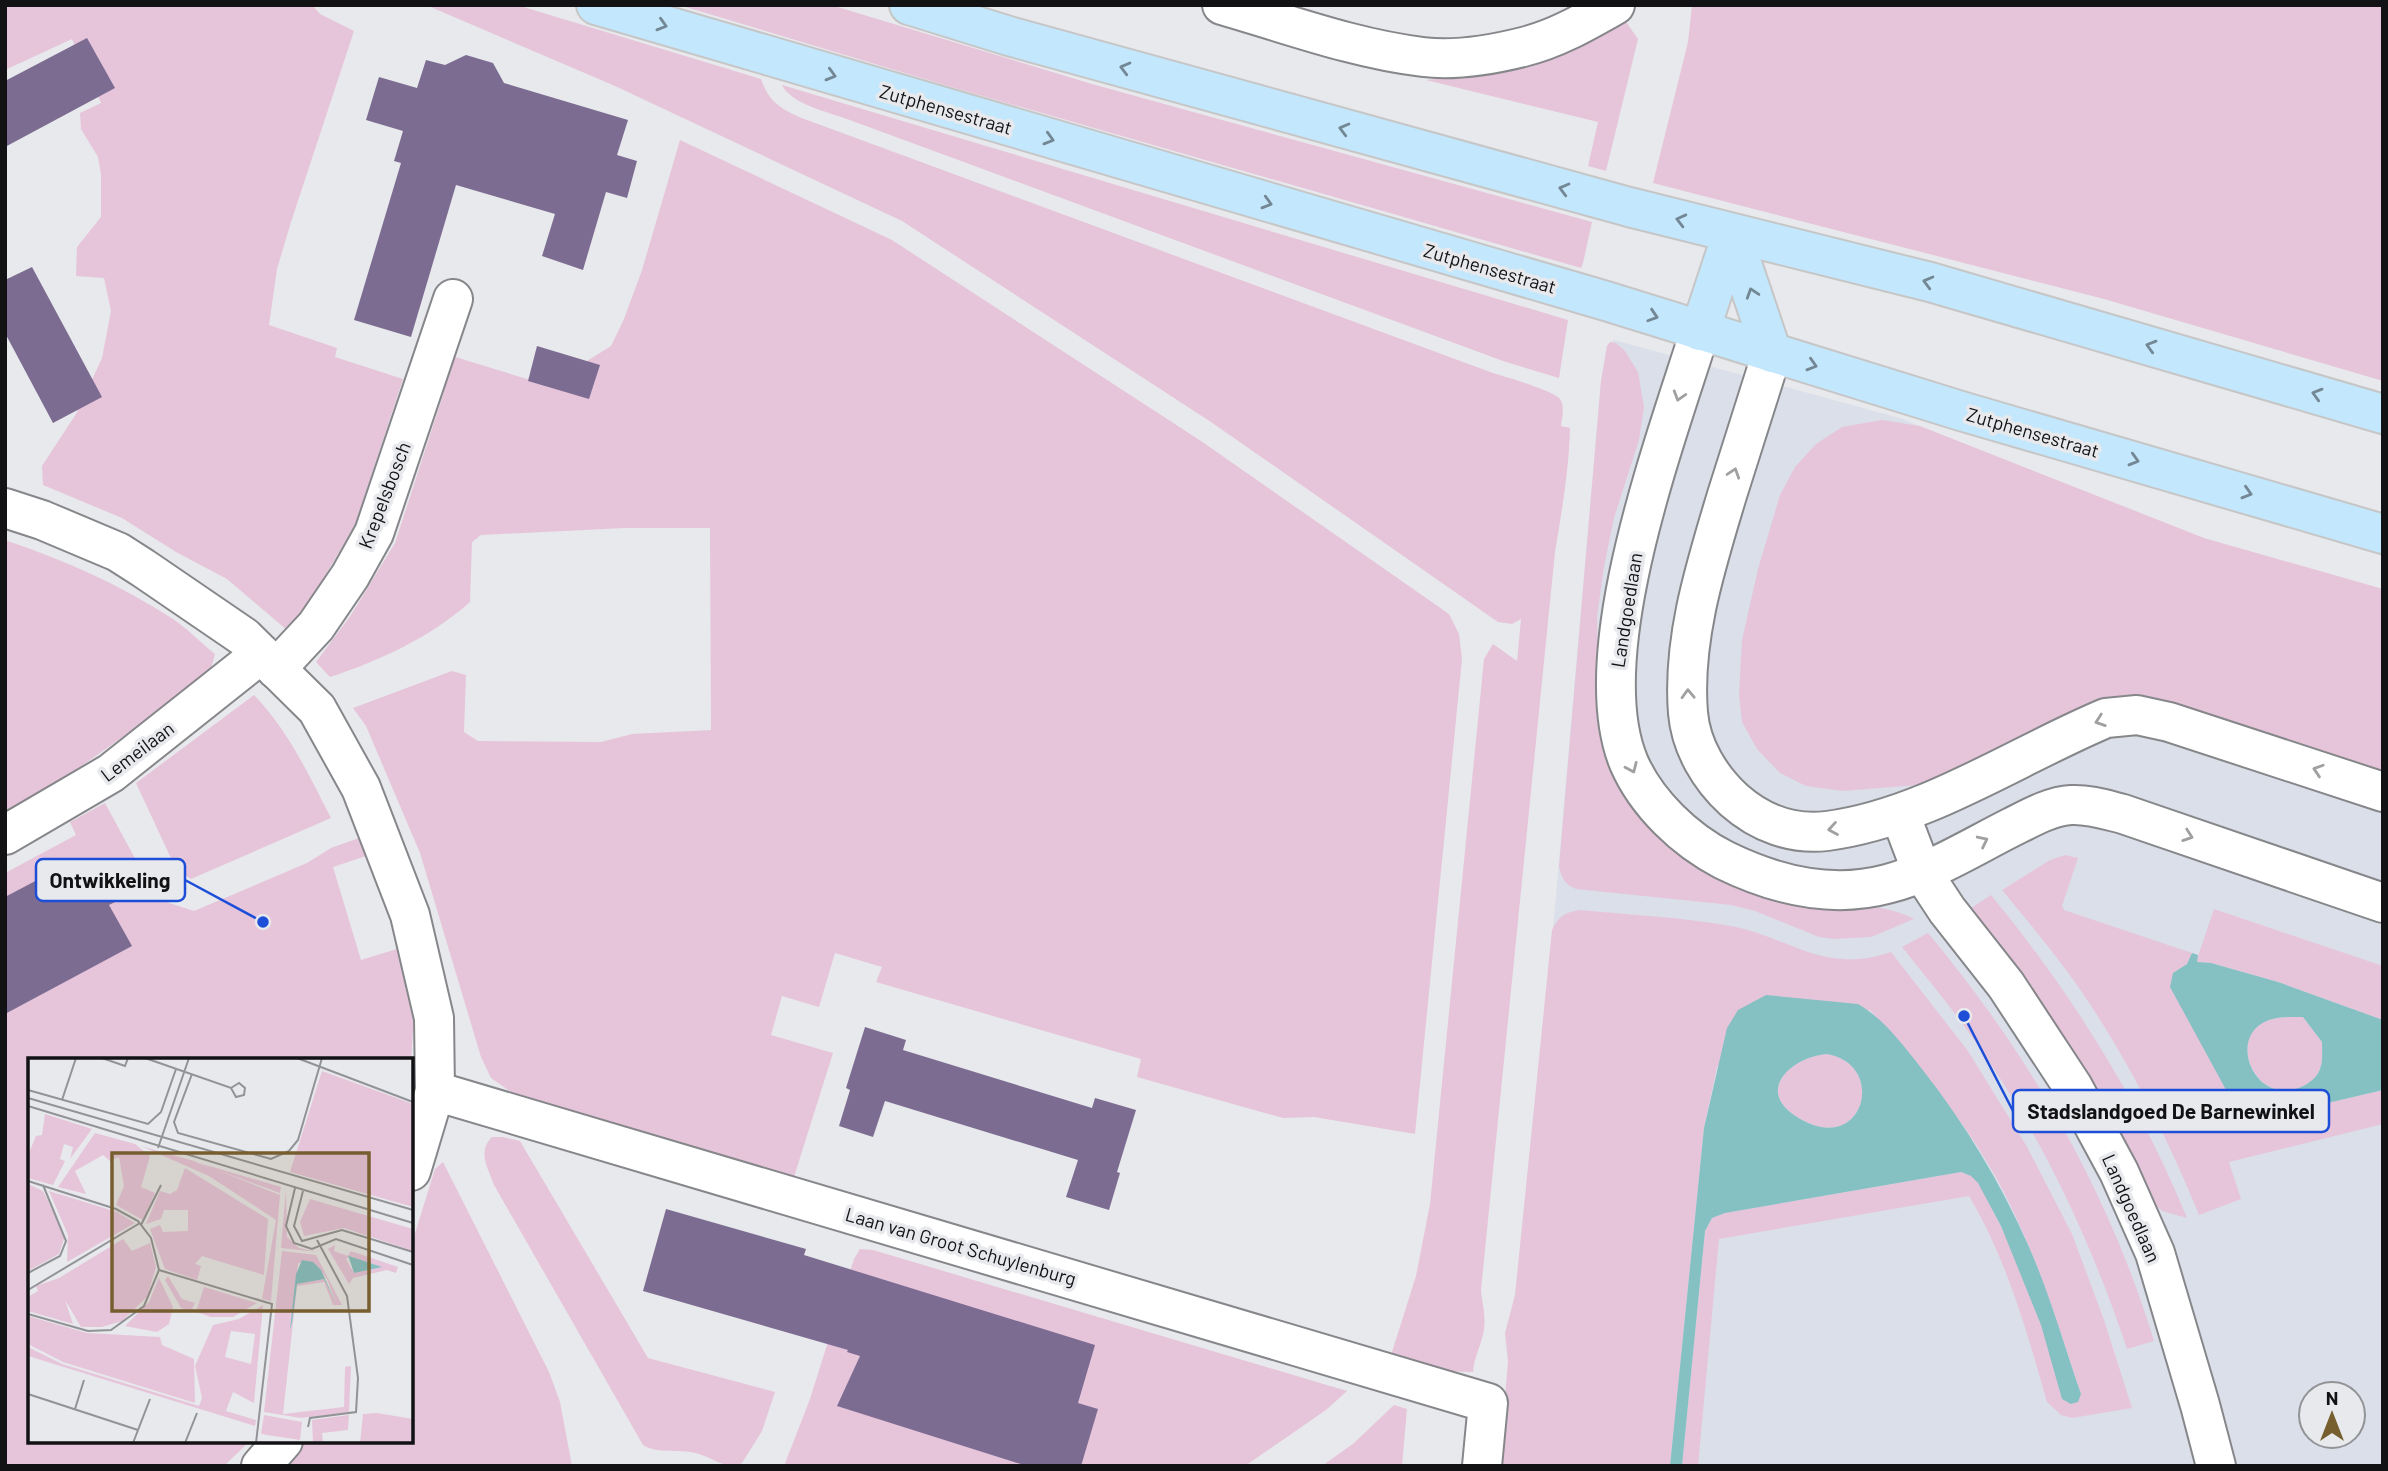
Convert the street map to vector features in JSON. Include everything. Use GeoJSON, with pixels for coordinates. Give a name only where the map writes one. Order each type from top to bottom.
{"type":"FeatureCollection","features":[{"type":"Feature","properties":{"kind":"main road","name":"Zutphensestraat"},"geometry":{"type":"LineString","coordinates":[[596,5],[1606,301],[1961,411],[2383,534]]}},
{"type":"Feature","properties":{"kind":"main road"},"geometry":{"type":"LineString","coordinates":[[909,5],[1023,40],[1629,207],[1930,282],[2383,414]]}},
{"type":"Feature","properties":{"kind":"main road"},"geometry":{"type":"LineString","coordinates":[[1700,331],[1732,233]]}},
{"type":"Feature","properties":{"kind":"main road"},"geometry":{"type":"LineString","coordinates":[[1732,233],[1772,353]]}},
{"type":"Feature","properties":{"kind":"street"},"geometry":{"type":"LineString","coordinates":[[1222,5],[1373,49],[1425,57],[1476,57],[1525,47],[1568,31],[1615,5]]}},
{"type":"Feature","properties":{"kind":"street","name":"Krepelsbosch"},"geometry":{"type":"LineString","coordinates":[[268,662],[316,626],[350,576],[373,533],[453,299]]}},
{"type":"Feature","properties":{"kind":"street","name":"Landgoedlaan"},"geometry":{"type":"LineString","coordinates":[[1700,331],[1642,522],[1624,608],[1615,676],[1618,720],[1629,761],[1638,781],[1670,820],[1693,841],[1749,872],[1782,883],[1835,891],[1860,890],[1922,872],[2036,815],[2068,805],[2079,805],[2123,814],[2383,902]]}},
{"type":"Feature","properties":{"kind":"street"},"geometry":{"type":"LineString","coordinates":[[1772,353],[1711,548],[1694,618],[1688,683],[1688,715],[1696,745],[1707,769],[1724,791],[1746,811],[1766,823],[1789,830],[1826,831],[1900,814],[2106,718],[2137,715],[2169,722],[2383,792]]}},
{"type":"Feature","properties":{"kind":"street"},"geometry":{"type":"LineString","coordinates":[[5,508],[42,520],[118,552],[244,638],[317,709],[361,788],[405,903],[435,1018],[435,1091],[413,1164]]}},
{"type":"Feature","properties":{"kind":"street","name":"Lemeilaan"},"geometry":{"type":"LineString","coordinates":[[5,835],[111,773],[268,662]]}},
{"type":"Feature","properties":{"kind":"street","name":"Landgoedlaan"},"geometry":{"type":"LineString","coordinates":[[1900,814],[1922,872],[1947,911],[2006,985],[2073,1087],[2119,1172],[2155,1253],[2216,1466]]}},
{"type":"Feature","properties":{"kind":"street","name":"Laan van Groot Schuylenburg"},"geometry":{"type":"LineString","coordinates":[[435,1091],[1488,1402],[1482,1466]]}},
{"type":"Feature","properties":{"kind":"street"},"geometry":{"type":"LineString","coordinates":[[261,1466],[281,1443]]}},
{"type":"Feature","properties":{"kind":"shaded area"},"geometry":{"type":"Polygon","coordinates":[[[5,5],[312,5],[320,14],[354,31],[277,269],[269,325],[337,348],[335,357],[403,379],[355,525],[316,591],[287,630],[227,579],[176,552],[122,518],[43,485],[42,466],[76,414],[102,358],[111,311],[104,278],[76,276],[77,247],[101,217],[101,174],[98,157],[81,129],[80,113],[101,103],[72,39],[5,70],[5,5]]]}},
{"type":"Feature","properties":{"kind":"shaded area"},"geometry":{"type":"Polygon","coordinates":[[[426,5],[517,5],[761,79],[767,93],[775,102],[799,117],[1540,388],[1560,399],[1563,409],[1561,426],[1570,428],[1568,459],[1555,552],[1481,1290],[1484,1329],[1473,1372],[1441,1371],[1391,1355],[1416,1276],[1430,1204],[1484,659],[1493,644],[1517,661],[1521,619],[1512,624],[1498,622],[1211,422],[902,221],[615,86],[426,5]]]}},
{"type":"Feature","properties":{"kind":"shaded area"},"geometry":{"type":"Polygon","coordinates":[[[679,5],[831,5],[1092,84],[1592,222],[1583,263],[1581,268],[948,86],[679,5]]]}},
{"type":"Feature","properties":{"kind":"shaded area"},"geometry":{"type":"Polygon","coordinates":[[[1692,5],[2383,5],[2383,381],[2104,299],[1653,183],[1688,42],[1692,5]]]}},
{"type":"Feature","properties":{"kind":"shaded area"},"geometry":{"type":"Polygon","coordinates":[[[1624,19],[1638,39],[1606,171],[1588,166],[1598,122],[1426,80],[1464,76],[1624,19]]]}},
{"type":"Feature","properties":{"kind":"shaded area"},"geometry":{"type":"Polygon","coordinates":[[[782,85],[1568,320],[1559,378],[1503,361],[820,110],[793,97],[782,85]]]}},
{"type":"Feature","properties":{"kind":"shaded area"},"geometry":{"type":"Polygon","coordinates":[[[680,140],[892,240],[1201,441],[1449,614],[1459,634],[1462,659],[1415,1134],[1314,1117],[1283,1118],[1137,1077],[1141,1059],[876,982],[882,967],[835,953],[819,1007],[782,996],[771,1035],[833,1053],[794,1177],[514,1094],[491,1078],[481,1057],[420,853],[366,726],[353,708],[452,671],[466,675],[464,732],[478,741],[601,742],[632,734],[711,730],[710,528],[625,528],[481,535],[472,542],[470,602],[455,615],[404,647],[330,677],[316,662],[351,615],[395,543],[444,392],[449,355],[540,383],[587,361],[611,346],[642,270],[680,140]]]}},
{"type":"Feature","properties":{"kind":"shaded area"},"geometry":{"type":"Polygon","coordinates":[[[1614,340],[1903,419],[2383,640],[2383,1466],[1506,1466],[1601,381],[1607,346],[1614,340]]]}},
{"type":"Feature","properties":{"kind":"shaded area"},"geometry":{"type":"Polygon","coordinates":[[[1610,342],[1616,343],[1625,351],[1638,372],[1644,407],[1639,440],[1614,518],[1604,567],[1597,617],[1599,694],[1717,876],[1746,891],[1769,898],[1794,902],[1864,905],[1898,912],[1914,919],[1871,937],[1834,939],[1819,937],[1755,911],[1731,905],[1576,889],[1563,878],[1559,867],[1601,381],[1610,342]]]}},
{"type":"Feature","properties":{"kind":"shaded area"},"geometry":{"type":"Polygon","coordinates":[[[1882,420],[1920,426],[2204,538],[2383,589],[2383,776],[2176,706],[1918,785],[1843,791],[1806,786],[1780,773],[1757,749],[1742,722],[1739,694],[1742,640],[1758,569],[1780,495],[1795,467],[1816,444],[1842,427],[1882,420]]]}},
{"type":"Feature","properties":{"kind":"shaded area"},"geometry":{"type":"Polygon","coordinates":[[[5,540],[113,584],[179,623],[215,654],[209,676],[5,820],[5,540]]]}},
{"type":"Feature","properties":{"kind":"shaded area"},"geometry":{"type":"Polygon","coordinates":[[[254,695],[288,738],[331,818],[191,879],[176,869],[136,783],[254,695]]]}},
{"type":"Feature","properties":{"kind":"shaded area"},"geometry":{"type":"Polygon","coordinates":[[[105,803],[157,899],[194,911],[307,863],[331,848],[359,838],[366,856],[333,867],[361,960],[400,948],[414,1016],[411,1058],[28,1058],[28,1443],[248,1443],[224,1466],[5,1466],[5,873],[76,835],[70,822],[105,803]]]}},
{"type":"Feature","properties":{"kind":"shaded area"},"geometry":{"type":"Polygon","coordinates":[[[2065,855],[2078,858],[2062,906],[2064,910],[2192,953],[2187,964],[2173,973],[2245,1118],[2259,1119],[2383,1090],[2383,1124],[2229,1162],[2241,1199],[2199,1215],[2157,1122],[2106,1030],[2061,963],[2002,890],[2050,860],[2065,855]]]}},
{"type":"Feature","properties":{"kind":"shaded area"},"geometry":{"type":"Polygon","coordinates":[[[1991,895],[2049,971],[2101,1049],[2147,1131],[2187,1218],[2162,1211],[2147,1196],[1968,910],[1991,895]]]}},
{"type":"Feature","properties":{"kind":"shaded area"},"geometry":{"type":"Polygon","coordinates":[[[2214,909],[2383,966],[2383,1020],[2278,982],[2211,963],[2196,962],[2214,909]]]}},
{"type":"Feature","properties":{"kind":"shaded area"},"geometry":{"type":"Polygon","coordinates":[[[1580,910],[1731,926],[1827,957],[1867,958],[1891,952],[1968,1051],[2026,1145],[2072,1234],[2104,1320],[2132,1408],[2072,1418],[2061,1415],[2047,1402],[2024,1323],[2005,1271],[1969,1196],[1719,1239],[1698,1466],[1682,1466],[1705,1231],[1712,1218],[1725,1213],[1961,1172],[1970,1176],[1983,1190],[2023,1277],[2049,1349],[2062,1399],[2081,1394],[2030,1249],[2005,1194],[1977,1146],[1948,1105],[1870,1010],[1717,1067],[1704,1128],[1670,1466],[1499,1466],[1508,1362],[1505,1333],[1515,1295],[1552,930],[1563,916],[1580,910]]]}},
{"type":"Feature","properties":{"kind":"shaded area"},"geometry":{"type":"Polygon","coordinates":[[[1928,933],[1999,1027],[2062,1126],[2113,1231],[2154,1341],[2127,1349],[2085,1239],[2033,1133],[1982,1050],[1902,947],[1928,933]]]}},
{"type":"Feature","properties":{"kind":"shaded area"},"geometry":{"type":"Polygon","coordinates":[[[2303,1017],[2322,1042],[2319,1072],[2301,1087],[2286,1091],[2272,1088],[2261,1081],[2248,1058],[2252,1033],[2261,1024],[2271,1020],[2303,1017]]]}},
{"type":"Feature","properties":{"kind":"shaded area"},"geometry":{"type":"Polygon","coordinates":[[[1827,1054],[1846,1062],[1858,1075],[1862,1091],[1860,1106],[1851,1119],[1837,1127],[1818,1126],[1794,1115],[1783,1105],[1778,1094],[1779,1084],[1792,1067],[1815,1056],[1827,1054]]]}},
{"type":"Feature","properties":{"kind":"shaded area"},"geometry":{"type":"Polygon","coordinates":[[[492,1137],[520,1141],[648,1358],[775,1392],[762,1431],[742,1463],[731,1466],[692,1452],[656,1450],[643,1445],[494,1185],[484,1154],[492,1137]]]}},
{"type":"Feature","properties":{"kind":"shaded area"},"geometry":{"type":"Polygon","coordinates":[[[443,1162],[549,1372],[560,1402],[572,1466],[285,1466],[303,1443],[413,1443],[413,1240],[435,1169],[443,1162]]]}},
{"type":"Feature","properties":{"kind":"shaded area"},"geometry":{"type":"Polygon","coordinates":[[[860,1249],[873,1250],[1347,1391],[1326,1410],[1245,1466],[784,1466],[810,1399],[854,1259],[860,1249]]]}},
{"type":"Feature","properties":{"kind":"shaded area"},"geometry":{"type":"Polygon","coordinates":[[[1394,1405],[1407,1409],[1402,1466],[1322,1466],[1354,1443],[1394,1405]]]}},
{"type":"Feature","properties":{"kind":"water"},"geometry":{"type":"Polygon","coordinates":[[[2192,953],[2198,955],[2197,962],[2211,963],[2278,982],[2383,1020],[2383,1090],[2259,1119],[2245,1118],[2237,1110],[2170,987],[2173,973],[2187,964],[2192,953]],[[2303,1017],[2276,1018],[2261,1024],[2252,1034],[2248,1045],[2248,1058],[2261,1081],[2272,1088],[2286,1091],[2304,1086],[2317,1075],[2322,1063],[2322,1042],[2303,1017]]]}},
{"type":"Feature","properties":{"kind":"water"},"geometry":{"type":"Polygon","coordinates":[[[1766,995],[1858,1004],[1876,1017],[1900,1042],[1938,1090],[1967,1133],[2018,1223],[2037,1265],[2081,1394],[2078,1402],[2071,1404],[2062,1399],[2041,1325],[2001,1226],[1978,1183],[1961,1172],[1725,1213],[1712,1218],[1705,1231],[1682,1466],[1670,1466],[1704,1128],[1727,1028],[1738,1010],[1766,995]],[[1827,1054],[1815,1056],[1792,1067],[1779,1084],[1778,1094],[1783,1105],[1794,1115],[1818,1126],[1837,1127],[1851,1119],[1860,1106],[1862,1091],[1858,1075],[1846,1062],[1827,1054]]]}},
{"type":"Feature","properties":{"kind":"building"},"geometry":{"type":"Polygon","coordinates":[[[87,38],[115,88],[5,147],[5,81],[87,38]]]}},
{"type":"Feature","properties":{"kind":"building"},"geometry":{"type":"Polygon","coordinates":[[[466,55],[493,63],[504,83],[628,120],[617,155],[637,161],[627,198],[606,192],[583,270],[542,256],[555,214],[456,185],[411,337],[354,320],[401,163],[394,161],[403,131],[366,120],[379,77],[417,88],[426,60],[445,65],[466,55]]]}},
{"type":"Feature","properties":{"kind":"building"},"geometry":{"type":"Polygon","coordinates":[[[32,267],[102,397],[53,423],[5,333],[5,280],[32,267]]]}},
{"type":"Feature","properties":{"kind":"building"},"geometry":{"type":"Polygon","coordinates":[[[537,346],[600,365],[589,399],[528,381],[537,346]]]}},
{"type":"Feature","properties":{"kind":"building"},"geometry":{"type":"Polygon","coordinates":[[[97,868],[115,902],[109,905],[132,946],[5,1014],[5,897],[41,878],[49,894],[97,868]]]}},
{"type":"Feature","properties":{"kind":"building"},"geometry":{"type":"Polygon","coordinates":[[[865,1027],[906,1040],[903,1050],[1092,1108],[1095,1098],[1136,1110],[1117,1172],[1120,1173],[1109,1210],[1066,1197],[1078,1160],[885,1101],[873,1137],[839,1126],[850,1090],[846,1088],[865,1027]]]}},
{"type":"Feature","properties":{"kind":"building"},"geometry":{"type":"Polygon","coordinates":[[[666,1209],[806,1249],[804,1255],[1095,1345],[1078,1403],[1098,1409],[1081,1466],[1027,1466],[837,1406],[860,1356],[847,1352],[848,1350],[643,1291],[666,1209]]]}},
{"type":"Feature","properties":{"kind":"place","name":"Ontwikkeling"},"geometry":{"type":"Point","coordinates":[263,922]}},
{"type":"Feature","properties":{"kind":"place","name":"Stadslandgoed De Barnewinkel"},"geometry":{"type":"Point","coordinates":[1964,1016]}}]}
